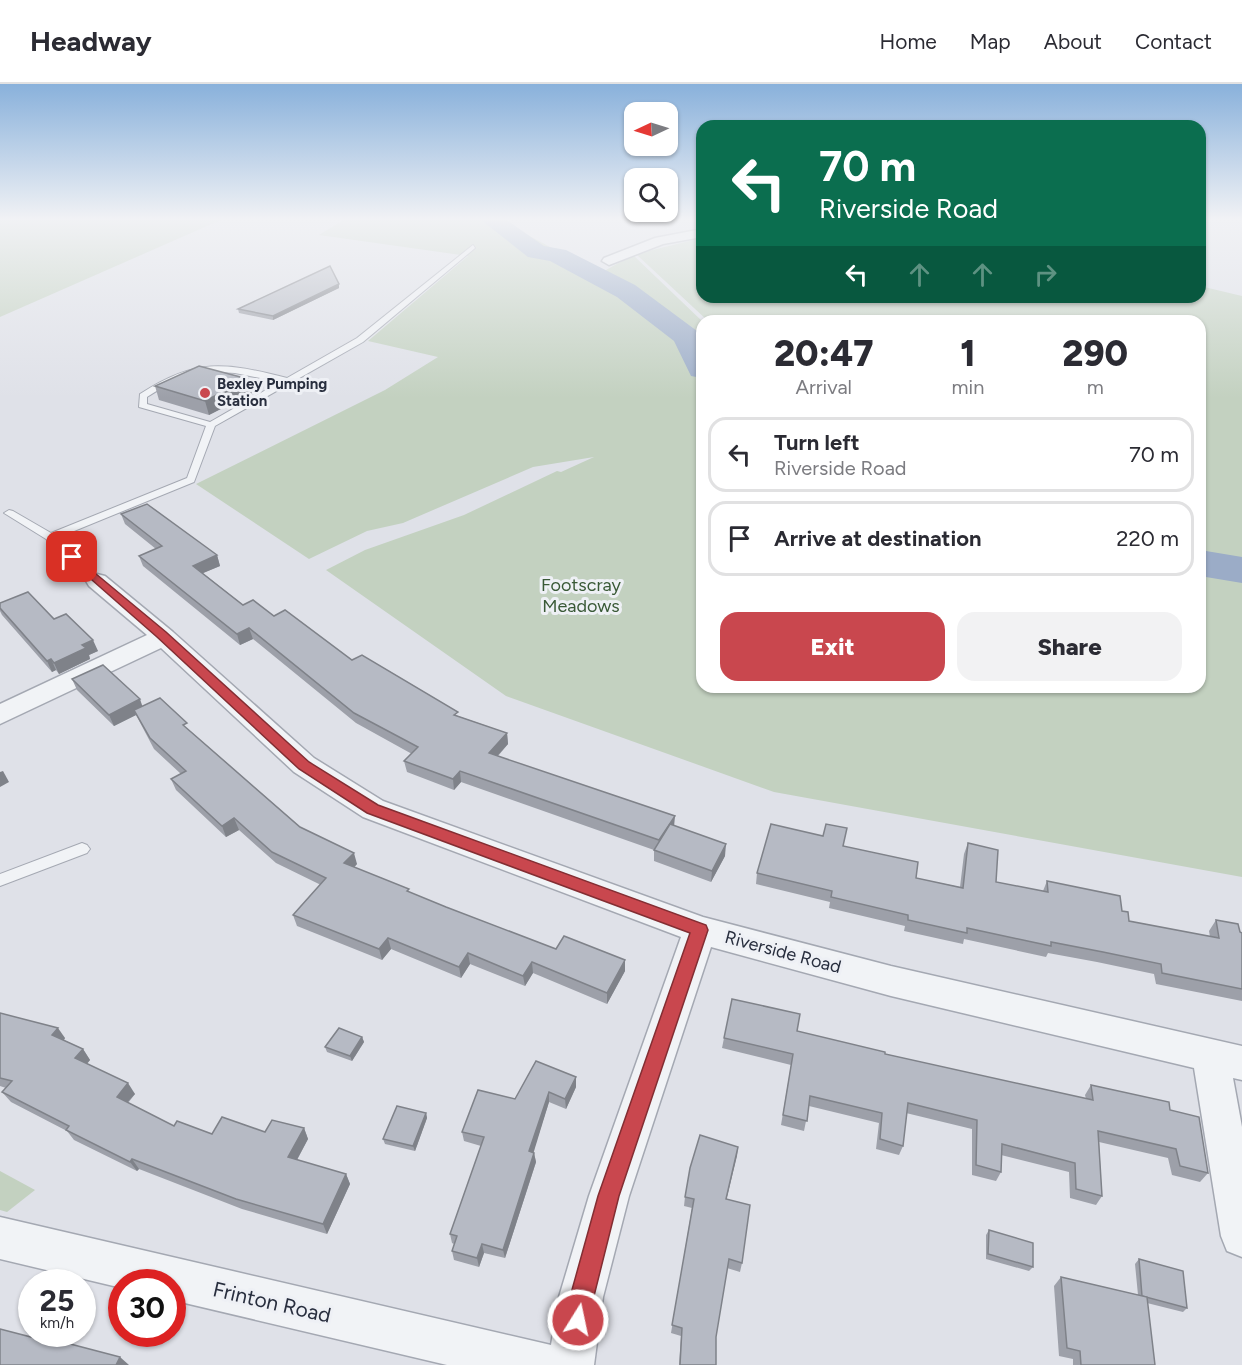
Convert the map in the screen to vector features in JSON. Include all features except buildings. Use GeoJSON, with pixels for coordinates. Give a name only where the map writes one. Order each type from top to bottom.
{"type":"FeatureCollection","features":[{"type":"Feature","properties":{"kind":"street","name":"Riverside Road"},"geometry":{"type":"LineString","coordinates":[[98,580],[304,765],[373,809],[700,930],[891,981],[1226,1059]]}},
{"type":"Feature","properties":{"kind":"street"},"geometry":{"type":"LineString","coordinates":[[0,715],[164,637]]}},
{"type":"Feature","properties":{"kind":"street"},"geometry":{"type":"LineString","coordinates":[[571,1365],[581,1297],[609,1196],[700,930]]}},
{"type":"Feature","properties":{"kind":"street"},"geometry":{"type":"LineString","coordinates":[[1226,1059],[1242,1236]]}},
{"type":"Feature","properties":{"kind":"street","name":"Frinton Road"},"geometry":{"type":"LineString","coordinates":[[0,1238],[544,1365]]}},
{"type":"Feature","properties":{"kind":"lane"},"geometry":{"type":"LineString","coordinates":[[51,537],[191,480],[211,424],[360,340],[434,279]]}},
{"type":"Feature","properties":{"kind":"lane"},"geometry":{"type":"LineString","coordinates":[[211,424],[142,405],[143,396],[170,379],[202,369],[258,374],[287,381]]}},
{"type":"Feature","properties":{"kind":"lane","name":"Riverside Road"},"geometry":{"type":"LineString","coordinates":[[9,513],[51,537],[98,580]]}},
{"type":"Feature","properties":{"kind":"lane"},"geometry":{"type":"LineString","coordinates":[[0,880],[82,849]]}},
{"type":"Feature","properties":{"kind":"green space"},"geometry":{"type":"Polygon","coordinates":[[[0,279],[87,279],[0,317],[0,279]]]}},
{"type":"Feature","properties":{"kind":"green space","name":"Footscray Meadows"},"geometry":{"type":"Polygon","coordinates":[[[441,279],[658,279],[696,315],[696,693],[1206,693],[1206,315],[702,315],[663,279],[696,279],[696,303],[1206,303],[1206,287],[1242,296],[1242,877],[774,792],[506,696],[326,570],[365,550],[464,515],[557,471],[561,472],[594,457],[533,467],[403,523],[367,531],[309,559],[196,484],[385,390],[438,357],[368,341],[441,279]]]}},
{"type":"Feature","properties":{"kind":"green space"},"geometry":{"type":"Polygon","coordinates":[[[0,1171],[35,1190],[7,1212],[0,1210],[0,1171]]]}},
{"type":"Feature","properties":{"kind":"waterway"},"geometry":{"type":"LineString","coordinates":[[603,279],[626,291],[687,337],[696,356]]}},
{"type":"Feature","properties":{"kind":"waterway"},"geometry":{"type":"LineString","coordinates":[[1206,564],[1242,570]]}},
{"type":"Feature","properties":{"kind":"place","name":"Bexley Pumping Station"},"geometry":{"type":"Point","coordinates":[205,393]}},
{"type":"Feature","properties":{"kind":"route"},"geometry":{"type":"LineString","coordinates":[[72,557],[304,765],[373,809],[700,930],[609,1196],[581,1297],[578,1320]]}}]}
